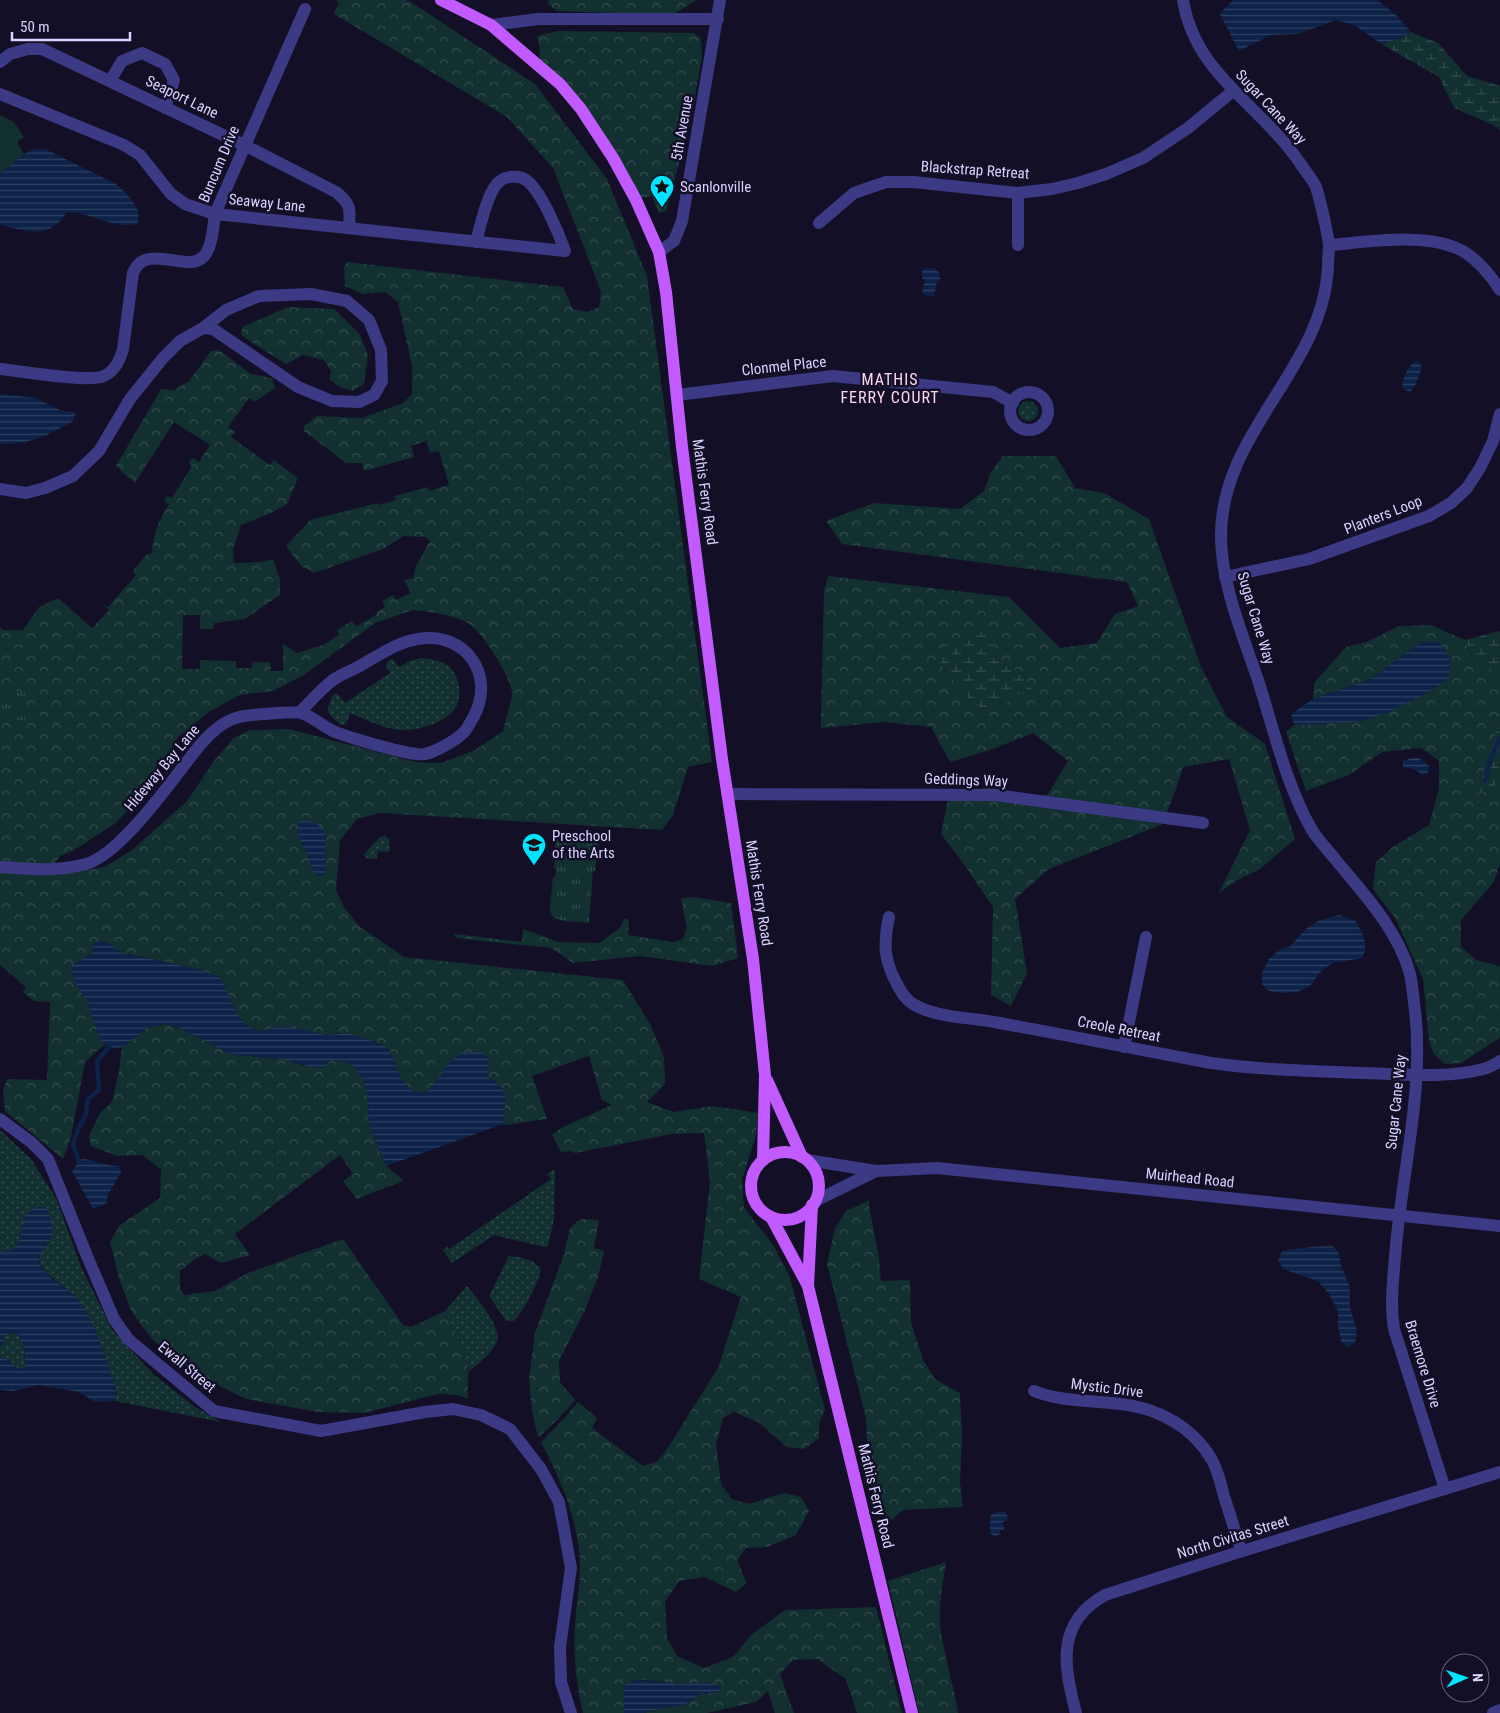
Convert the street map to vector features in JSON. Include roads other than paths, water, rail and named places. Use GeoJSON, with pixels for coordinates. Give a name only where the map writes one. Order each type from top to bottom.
{"type":"FeatureCollection","features":[{"type":"Feature","properties":{"kind":"main road","name":"Mathis Ferry Road"},"geometry":{"type":"LineString","coordinates":[[441,0],[491,25],[560,84],[581,109],[613,158],[636,200],[659,252],[666,292],[682,447],[727,794],[753,960],[765,1075],[763,1160]]}},
{"type":"Feature","properties":{"kind":"main road","name":"Mathis Ferry Road"},"geometry":{"type":"LineString","coordinates":[[765,1075],[805,1159]]}},
{"type":"Feature","properties":{"kind":"main road"},"geometry":{"type":"LineString","coordinates":[[782,1152],[793,1153],[805,1159],[813,1167],[817,1175],[818,1193],[814,1204],[798,1217],[789,1220],[771,1217],[758,1206],[751,1191],[753,1174],[763,1160],[772,1154],[782,1152]]}},
{"type":"Feature","properties":{"kind":"main road","name":"Mathis Ferry Road"},"geometry":{"type":"LineString","coordinates":[[808,1286],[814,1204]]}},
{"type":"Feature","properties":{"kind":"main road","name":"Mathis Ferry Road"},"geometry":{"type":"LineString","coordinates":[[771,1217],[808,1286],[912,1713]]}},
{"type":"Feature","properties":{"kind":"street","name":"5th Avenue"},"geometry":{"type":"LineString","coordinates":[[659,252],[674,241],[682,221],[720,0]]}},
{"type":"Feature","properties":{"kind":"street","name":"Sugar Cane Way"},"geometry":{"type":"LineString","coordinates":[[1183,0],[1186,20],[1199,48],[1232,91],[1288,146],[1315,186],[1329,245],[1328,286],[1320,313],[1304,350],[1252,431],[1235,467],[1224,500],[1221,539],[1224,577],[1291,784],[1313,832],[1374,907],[1390,930],[1410,974],[1417,1025],[1417,1074],[1399,1216]]}},
{"type":"Feature","properties":{"kind":"street","name":"Buncum Drive"},"geometry":{"type":"LineString","coordinates":[[0,369],[93,379],[109,373],[120,359],[135,268],[144,261],[151,259],[164,258],[192,262],[198,261],[208,250],[214,214],[305,9]]}},
{"type":"Feature","properties":{"kind":"street"},"geometry":{"type":"LineString","coordinates":[[491,25],[538,19],[718,19]]}},
{"type":"Feature","properties":{"kind":"street","name":"Seaport Lane"},"geometry":{"type":"LineString","coordinates":[[0,62],[10,54],[28,49],[42,49],[110,81],[244,145],[336,192],[347,201],[350,209],[349,228]]}},
{"type":"Feature","properties":{"kind":"street"},"geometry":{"type":"LineString","coordinates":[[110,81],[122,61],[142,53],[165,64],[174,80],[165,108]]}},
{"type":"Feature","properties":{"kind":"street","name":"Blackstrap Retreat"},"geometry":{"type":"LineString","coordinates":[[819,223],[854,193],[886,182],[913,182],[1018,192],[1052,189],[1078,183],[1106,174],[1142,158],[1188,128],[1232,91]]}},
{"type":"Feature","properties":{"kind":"street","name":"Seaway Lane"},"geometry":{"type":"LineString","coordinates":[[0,94],[124,144],[140,155],[171,194],[184,204],[214,214],[476,242],[565,251],[556,227],[536,192],[525,179],[511,177],[499,181],[491,193],[476,242]]}},
{"type":"Feature","properties":{"kind":"street"},"geometry":{"type":"LineString","coordinates":[[1018,192],[1018,245]]}},
{"type":"Feature","properties":{"kind":"street"},"geometry":{"type":"LineString","coordinates":[[1329,245],[1418,239],[1446,245],[1465,252],[1485,268],[1500,290]]}},
{"type":"Feature","properties":{"kind":"street"},"geometry":{"type":"LineString","coordinates":[[0,489],[26,493],[45,488],[73,476],[99,451],[130,399],[163,358],[180,341],[203,328],[226,310],[259,296],[311,294],[347,301],[368,320],[381,350],[382,381],[374,395],[359,402],[332,401],[298,387],[213,329],[203,328]]}},
{"type":"Feature","properties":{"kind":"street","name":"Clonmel Place"},"geometry":{"type":"LineString","coordinates":[[677,395],[833,376],[994,392],[1012,403]]}},
{"type":"Feature","properties":{"kind":"street","name":"Planters Loop"},"geometry":{"type":"LineString","coordinates":[[1224,577],[1309,559],[1429,516],[1451,503],[1467,488],[1480,468],[1493,441],[1500,414]]}},
{"type":"Feature","properties":{"kind":"street"},"geometry":{"type":"LineString","coordinates":[[428,637],[443,640],[457,646],[470,655],[479,670],[482,687],[476,711],[464,732],[442,747],[424,755],[378,746],[334,731],[300,712],[332,681],[395,647],[414,639],[428,637]]}},
{"type":"Feature","properties":{"kind":"street","name":"Hideway Bay Lane"},"geometry":{"type":"LineString","coordinates":[[0,867],[45,871],[88,864],[109,851],[153,807],[202,741],[220,727],[238,717],[300,712]]}},
{"type":"Feature","properties":{"kind":"street","name":"Geddings Way"},"geometry":{"type":"LineString","coordinates":[[727,794],[994,795],[1203,823]]}},
{"type":"Feature","properties":{"kind":"street","name":"Creole Retreat"},"geometry":{"type":"LineString","coordinates":[[889,917],[885,938],[886,958],[890,972],[905,996],[913,1004],[936,1013],[988,1020],[1211,1063],[1290,1071],[1417,1074],[1460,1073],[1484,1069],[1500,1061]]}},
{"type":"Feature","properties":{"kind":"street"},"geometry":{"type":"LineString","coordinates":[[1124,1047],[1146,937]]}},
{"type":"Feature","properties":{"kind":"street","name":"Ewall Street"},"geometry":{"type":"LineString","coordinates":[[0,1119],[31,1142],[48,1159],[114,1319],[128,1338],[214,1411],[321,1432],[425,1412],[452,1409],[481,1415],[510,1429],[541,1469],[558,1502],[572,1568],[560,1647],[561,1682],[571,1713]]}},
{"type":"Feature","properties":{"kind":"street","name":"Muirhead Road"},"geometry":{"type":"LineString","coordinates":[[805,1159],[876,1171],[937,1168],[1500,1226]]}},
{"type":"Feature","properties":{"kind":"street","name":"Muirhead Road"},"geometry":{"type":"LineString","coordinates":[[814,1204],[876,1171]]}},
{"type":"Feature","properties":{"kind":"street","name":"Braemore Drive"},"geometry":{"type":"LineString","coordinates":[[1399,1216],[1391,1314],[1394,1329],[1445,1490]]}},
{"type":"Feature","properties":{"kind":"street","name":"Mystic Drive"},"geometry":{"type":"LineString","coordinates":[[1034,1390],[1045,1395],[1060,1398],[1140,1407],[1164,1415],[1180,1426],[1194,1437],[1212,1461],[1241,1551]]}},
{"type":"Feature","properties":{"kind":"street","name":"North Civitas Street"},"geometry":{"type":"LineString","coordinates":[[1076,1713],[1068,1680],[1067,1648],[1073,1626],[1087,1607],[1105,1595],[1241,1551],[1500,1472]]}},
{"type":"Feature","properties":{"kind":"street"},"geometry":{"type":"LineString","coordinates":[[1493,1713],[1500,1710]]}},
{"type":"Feature","properties":{"kind":"water"},"geometry":{"type":"Polygon","coordinates":[[[1233,0],[1377,0],[1395,14],[1411,32],[1383,45],[1354,25],[1336,20],[1298,34],[1271,35],[1239,51],[1220,14],[1233,0]]]}},
{"type":"Feature","properties":{"kind":"water"},"geometry":{"type":"Polygon","coordinates":[[[35,149],[45,149],[116,184],[129,196],[136,206],[139,217],[138,223],[123,225],[67,212],[52,227],[37,232],[0,225],[0,173],[24,154],[35,149]]]}},
{"type":"Feature","properties":{"kind":"water"},"geometry":{"type":"Polygon","coordinates":[[[925,268],[936,269],[939,273],[940,280],[937,282],[934,296],[922,293],[925,280],[922,278],[922,271],[925,268]]]}},
{"type":"Feature","properties":{"kind":"water"},"geometry":{"type":"Polygon","coordinates":[[[1418,361],[1422,367],[1416,383],[1410,392],[1402,387],[1404,379],[1411,365],[1418,361]]]}},
{"type":"Feature","properties":{"kind":"water"},"geometry":{"type":"Polygon","coordinates":[[[0,394],[36,398],[60,410],[76,413],[72,422],[47,435],[23,443],[0,444],[0,394]]]}},
{"type":"Feature","properties":{"kind":"water"},"geometry":{"type":"Polygon","coordinates":[[[1421,642],[1438,642],[1446,651],[1450,663],[1448,680],[1427,693],[1386,713],[1363,721],[1294,725],[1291,714],[1313,699],[1371,679],[1421,642]]]}},
{"type":"Feature","properties":{"kind":"water"},"geometry":{"type":"Polygon","coordinates":[[[1415,757],[1429,766],[1428,773],[1423,775],[1414,769],[1403,767],[1403,761],[1415,757]]]}},
{"type":"Feature","properties":{"kind":"water"},"geometry":{"type":"Polygon","coordinates":[[[311,820],[323,829],[326,837],[325,874],[322,876],[316,876],[299,838],[297,828],[300,821],[311,820]]]}},
{"type":"Feature","properties":{"kind":"water"},"geometry":{"type":"Polygon","coordinates":[[[1339,915],[1356,921],[1365,944],[1362,958],[1333,963],[1322,970],[1310,986],[1297,992],[1282,993],[1269,991],[1262,984],[1262,973],[1268,960],[1279,950],[1289,947],[1307,928],[1320,920],[1339,915]]]}},
{"type":"Feature","properties":{"kind":"water"},"geometry":{"type":"Polygon","coordinates":[[[100,941],[109,944],[123,953],[197,969],[220,977],[244,1024],[255,1030],[263,1031],[275,1027],[294,1028],[325,1035],[346,1033],[387,1047],[401,1079],[413,1092],[423,1093],[429,1090],[449,1063],[462,1053],[481,1051],[488,1057],[488,1077],[500,1088],[505,1097],[503,1124],[386,1166],[369,1124],[368,1099],[364,1080],[354,1067],[342,1060],[330,1061],[323,1067],[314,1068],[287,1060],[231,1054],[177,1027],[165,1024],[149,1027],[122,1047],[114,1048],[104,1045],[100,1039],[88,1004],[71,972],[72,965],[92,954],[93,944],[100,941]]]}},
{"type":"Feature","properties":{"kind":"water"},"geometry":{"type":"Polygon","coordinates":[[[81,1159],[119,1166],[121,1172],[107,1197],[107,1203],[93,1209],[72,1171],[81,1159]]]}},
{"type":"Feature","properties":{"kind":"water"},"geometry":{"type":"Polygon","coordinates":[[[37,1207],[46,1207],[53,1229],[52,1237],[40,1256],[40,1263],[52,1279],[75,1295],[91,1320],[117,1391],[115,1401],[95,1402],[79,1392],[39,1385],[13,1391],[0,1390],[0,1358],[6,1358],[18,1369],[25,1368],[25,1355],[18,1334],[11,1333],[4,1336],[4,1345],[0,1346],[0,1252],[7,1251],[17,1244],[25,1215],[37,1207]]]}},
{"type":"Feature","properties":{"kind":"water"},"geometry":{"type":"Polygon","coordinates":[[[1332,1246],[1339,1253],[1341,1265],[1350,1287],[1350,1307],[1357,1330],[1355,1343],[1347,1347],[1341,1341],[1338,1327],[1338,1311],[1329,1294],[1318,1281],[1283,1269],[1278,1260],[1282,1251],[1332,1246]]]}},
{"type":"Feature","properties":{"kind":"water"},"geometry":{"type":"Polygon","coordinates":[[[996,1512],[1006,1512],[1008,1519],[1000,1524],[1004,1525],[1004,1530],[1000,1530],[1000,1534],[996,1536],[990,1533],[990,1516],[996,1512]]]}},
{"type":"Feature","properties":{"kind":"water"},"geometry":{"type":"Polygon","coordinates":[[[634,1680],[681,1684],[710,1684],[720,1686],[720,1691],[699,1695],[684,1705],[644,1713],[624,1713],[624,1686],[634,1680]]]}},
{"type":"Feature","properties":{"kind":"waterway"},"geometry":{"type":"LineString","coordinates":[[1485,781],[1492,755],[1500,738]]}},
{"type":"Feature","properties":{"kind":"waterway"},"geometry":{"type":"LineString","coordinates":[[79,1162],[73,1144],[86,1114],[88,1099],[99,1090],[97,1061],[109,1047]]}},
{"type":"Feature","properties":{"kind":"place","name":"Scanlonville"},"geometry":{"type":"Point","coordinates":[662,208]}},
{"type":"Feature","properties":{"kind":"place","name":"Preschool of the Arts"},"geometry":{"type":"Point","coordinates":[534,866]}},
{"type":"Feature","properties":{"kind":"district","name":"MATHIS FERRY COURT"},"geometry":{"type":"Point","coordinates":[890,388]}}]}
